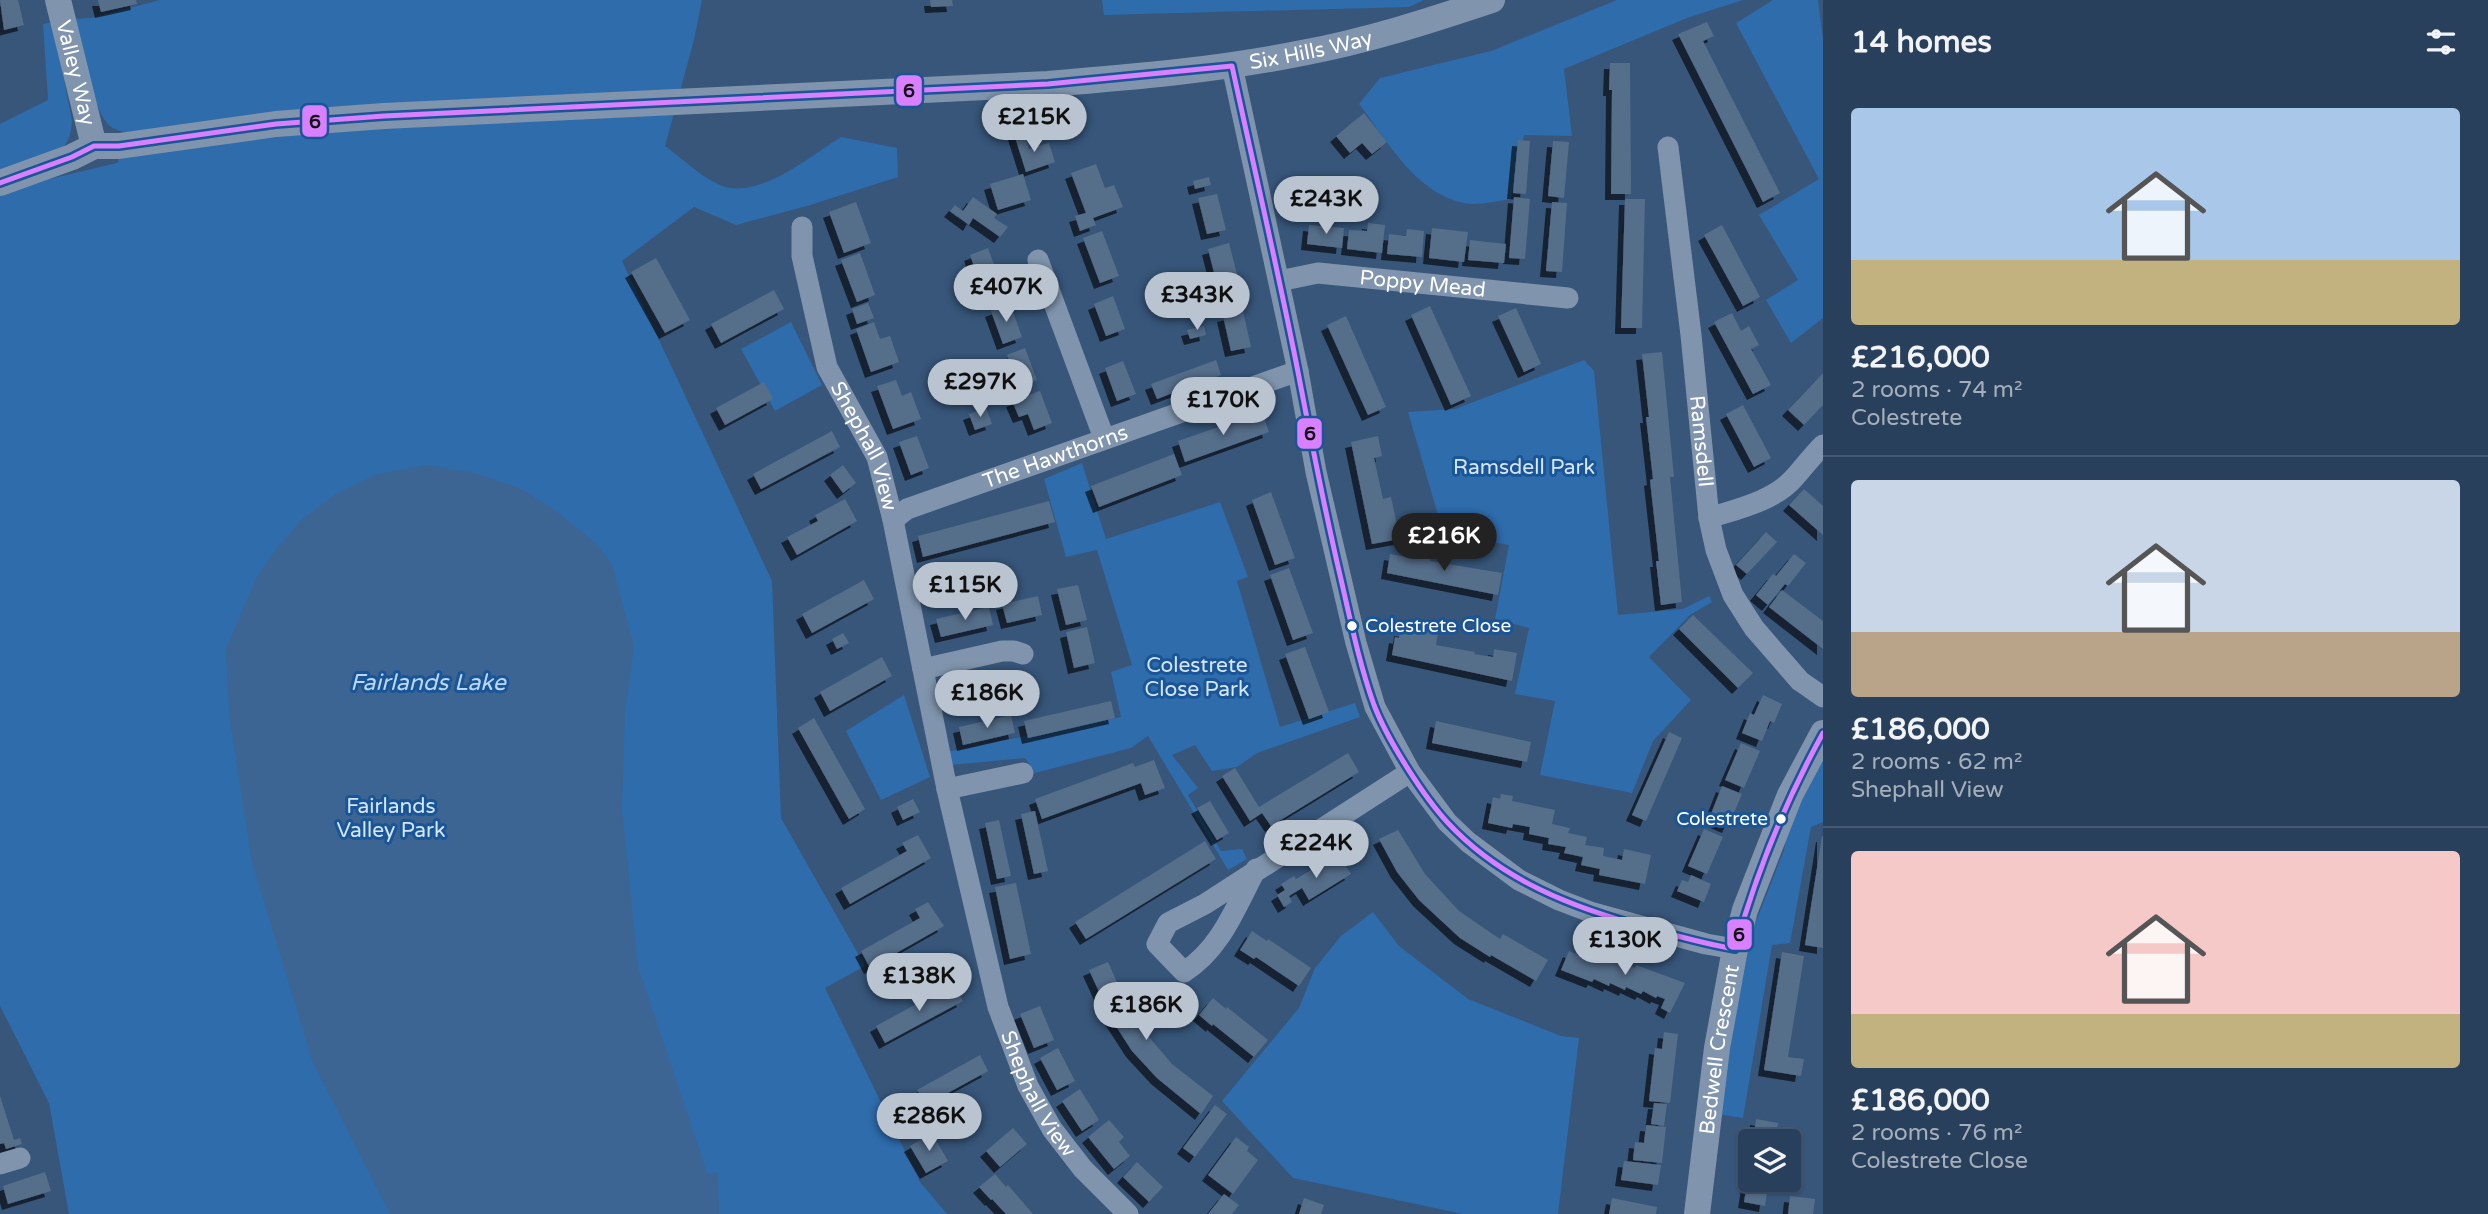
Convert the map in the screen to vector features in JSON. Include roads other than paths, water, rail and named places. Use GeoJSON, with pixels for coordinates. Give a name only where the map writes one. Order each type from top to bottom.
{"type":"FeatureCollection","features":[{"type":"Feature","properties":{"kind":"street","name":"Valley Way"},"geometry":{"type":"LineString","coordinates":[[58,0],[93,146]]}},
{"type":"Feature","properties":{"kind":"street","name":"Six Hills Way"},"geometry":{"type":"LineString","coordinates":[[0,183],[72,157],[93,146],[119,146],[276,124],[974,85],[1048,84],[1232,66],[1355,41],[1420,24],[1492,0]]}},
{"type":"Feature","properties":{"kind":"street"},"geometry":{"type":"LineString","coordinates":[[1232,66],[1317,472],[1359,654],[1375,707],[1410,772],[1447,822],[1468,842],[1519,880],[1593,913],[1706,944],[1735,949]]}},
{"type":"Feature","properties":{"kind":"street","name":"Ramsdell"},"geometry":{"type":"LineString","coordinates":[[1668,147],[1691,335],[1709,518],[1716,550],[1740,606],[1772,651],[1800,681],[1823,697]]}},
{"type":"Feature","properties":{"kind":"street","name":"Shephall View"},"geometry":{"type":"LineString","coordinates":[[802,227],[802,256],[827,367],[877,457],[893,520],[947,789],[992,988],[1028,1086],[1052,1129],[1083,1169],[1128,1214]]}},
{"type":"Feature","properties":{"kind":"street"},"geometry":{"type":"LineString","coordinates":[[1038,260],[1104,438]]}},
{"type":"Feature","properties":{"kind":"street","name":"Poppy Mead"},"geometry":{"type":"LineString","coordinates":[[1279,281],[1318,273],[1568,298]]}},
{"type":"Feature","properties":{"kind":"street","name":"The Hawthorns"},"geometry":{"type":"LineString","coordinates":[[893,520],[907,509],[1298,371]]}},
{"type":"Feature","properties":{"kind":"street"},"geometry":{"type":"LineString","coordinates":[[1709,518],[1762,500],[1793,480],[1823,445]]}},
{"type":"Feature","properties":{"kind":"street"},"geometry":{"type":"LineString","coordinates":[[923,669],[1002,651],[1023,654]]}},
{"type":"Feature","properties":{"kind":"street","name":"Bedwell Crescent"},"geometry":{"type":"LineString","coordinates":[[1697,1214],[1717,1048],[1745,910],[1790,795],[1823,733]]}},
{"type":"Feature","properties":{"kind":"street"},"geometry":{"type":"LineString","coordinates":[[1256,869],[1216,944],[1201,961],[1184,972],[1157,944],[1168,923],[1205,904],[1256,869],[1410,772]]}},
{"type":"Feature","properties":{"kind":"street"},"geometry":{"type":"LineString","coordinates":[[947,789],[1023,774]]}},
{"type":"Feature","properties":{"kind":"water","name":"Fairlands Lake"},"geometry":{"type":"Polygon","coordinates":[[[426,465],[475,473],[521,489],[552,508],[599,546],[612,565],[634,646],[625,714],[622,808],[638,967],[708,1175],[718,1172],[719,1214],[390,1214],[313,1063],[252,862],[229,714],[226,649],[256,578],[300,521],[336,494],[377,474],[426,465]]]}},
{"type":"Feature","properties":{"kind":"place","name":"Colestrete Close"},"geometry":{"type":"Point","coordinates":[1352,626]}},
{"type":"Feature","properties":{"kind":"place","name":"Colestrete"},"geometry":{"type":"Point","coordinates":[1781,819]}},
{"type":"Feature","properties":{"kind":"park label","name":"Ramsdell Park"},"geometry":{"type":"Point","coordinates":[1524,467]}},
{"type":"Feature","properties":{"kind":"park label","name":"Colestrete Close Park"},"geometry":{"type":"Point","coordinates":[1197,677]}},
{"type":"Feature","properties":{"kind":"park label","name":"Fairlands Valley Park"},"geometry":{"type":"Point","coordinates":[391,818]}}]}
